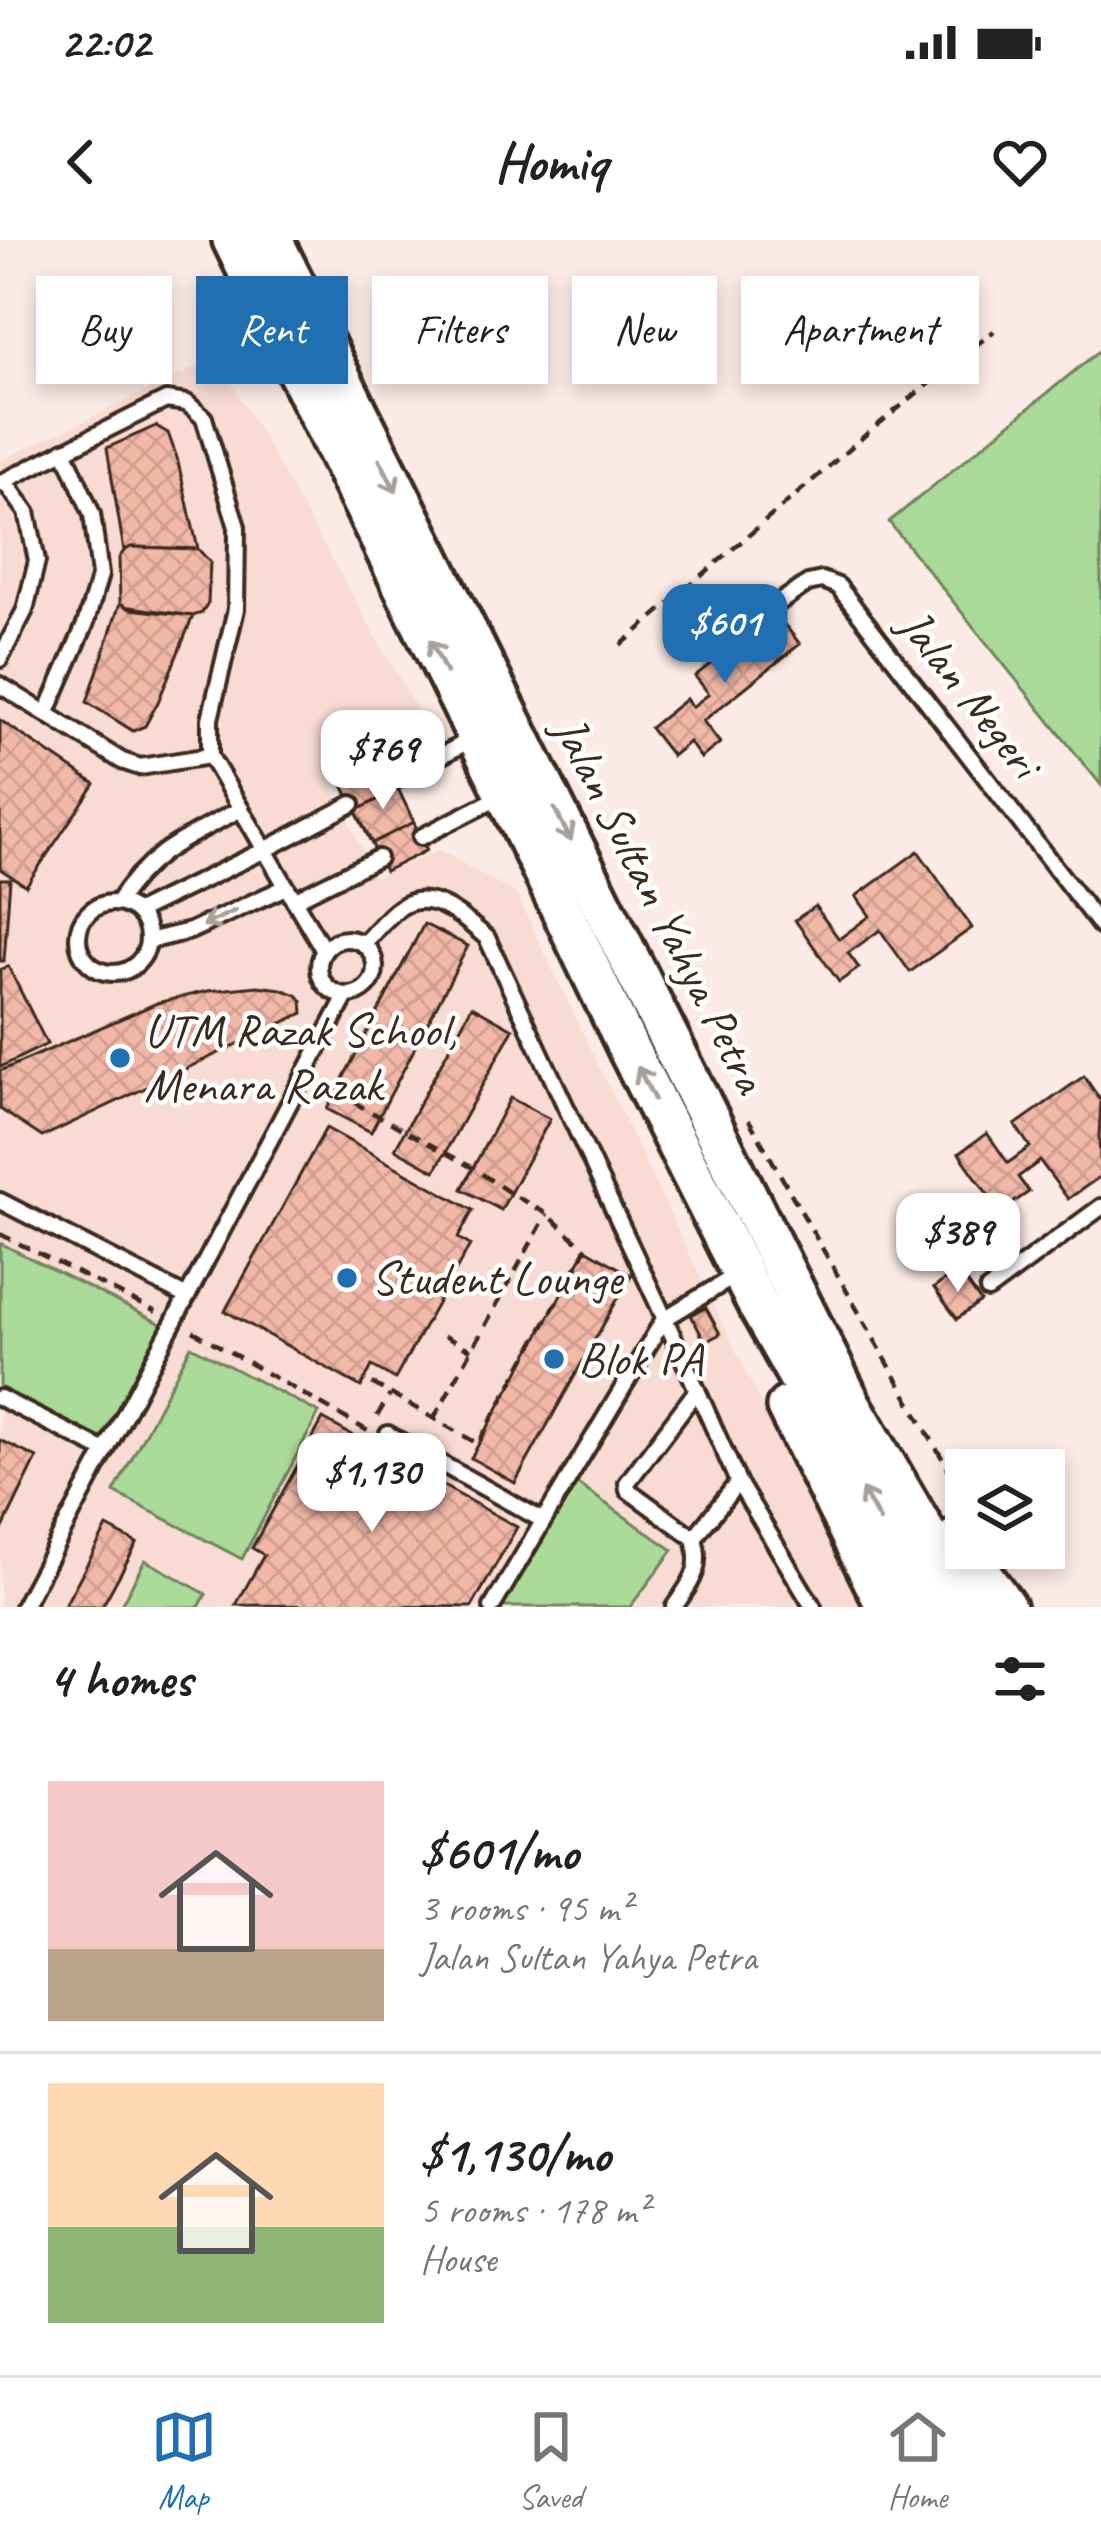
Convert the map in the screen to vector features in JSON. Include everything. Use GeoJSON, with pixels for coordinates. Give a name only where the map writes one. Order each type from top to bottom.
{"type":"FeatureCollection","features":[{"type":"Feature","properties":{"kind":"main road","name":"Jalan Sultan Yahya Petra"},"geometry":{"type":"LineString","coordinates":[[233,240],[758,1305],[928,1607]]}},
{"type":"Feature","properties":{"kind":"main road","name":"Jalan Sultan Yahya Petra"},"geometry":{"type":"LineString","coordinates":[[272,240],[851,1405],[968,1607]]}},
{"type":"Feature","properties":{"kind":"main road"},"geometry":{"type":"LineString","coordinates":[[744,1185],[796,1246],[965,1555],[1005,1607]]}},
{"type":"Feature","properties":{"kind":"main road"},"geometry":{"type":"LineString","coordinates":[[699,1186],[716,1263],[887,1607]]}},
{"type":"Feature","properties":{"kind":"lane"},"geometry":{"type":"LineString","coordinates":[[0,659],[25,610],[37,561],[27,512],[2,482],[166,400],[187,403],[204,418],[237,527],[236,609],[210,719],[210,756],[324,951]]}},
{"type":"Feature","properties":{"kind":"lane"},"geometry":{"type":"LineString","coordinates":[[47,712],[85,625],[100,574],[92,514],[64,450]]}},
{"type":"Feature","properties":{"kind":"lane","name":"Jalan Negeri"},"geometry":{"type":"LineString","coordinates":[[752,621],[808,583],[822,580],[838,586],[1101,927]]}},
{"type":"Feature","properties":{"kind":"lane"},"geometry":{"type":"LineString","coordinates":[[0,685],[140,767],[210,756]]}},
{"type":"Feature","properties":{"kind":"lane"},"geometry":{"type":"LineString","coordinates":[[394,781],[477,736]]}},
{"type":"Feature","properties":{"kind":"lane"},"geometry":{"type":"LineString","coordinates":[[421,837],[506,794]]}},
{"type":"Feature","properties":{"kind":"lane"},"geometry":{"type":"LineString","coordinates":[[137,912],[352,804]]}},
{"type":"Feature","properties":{"kind":"lane"},"geometry":{"type":"LineString","coordinates":[[117,903],[134,876],[157,855],[241,809]]}},
{"type":"Feature","properties":{"kind":"lane"},"geometry":{"type":"LineString","coordinates":[[148,940],[190,932],[379,858]]}},
{"type":"Feature","properties":{"kind":"lane"},"geometry":{"type":"LineString","coordinates":[[1087,908],[1101,897]]}},
{"type":"Feature","properties":{"kind":"lane"},"geometry":{"type":"LineString","coordinates":[[363,944],[402,904],[430,901],[455,910],[487,938],[738,1482],[813,1607]]}},
{"type":"Feature","properties":{"kind":"lane"},"geometry":{"type":"LineString","coordinates":[[117,903],[137,912],[148,930],[148,940],[139,962],[118,974],[106,974],[86,962],[79,951],[79,928],[93,908],[117,903]]}},
{"type":"Feature","properties":{"kind":"lane"},"geometry":{"type":"LineString","coordinates":[[346,939],[363,944],[374,958],[374,976],[363,991],[338,994],[324,984],[318,968],[324,951],[346,939]]}},
{"type":"Feature","properties":{"kind":"lane"},"geometry":{"type":"LineString","coordinates":[[22,1607],[346,996]]}},
{"type":"Feature","properties":{"kind":"lane"},"geometry":{"type":"LineString","coordinates":[[0,1201],[187,1298]]}},
{"type":"Feature","properties":{"kind":"lane"},"geometry":{"type":"LineString","coordinates":[[988,1290],[1101,1207]]}},
{"type":"Feature","properties":{"kind":"lane"},"geometry":{"type":"LineString","coordinates":[[492,1607],[664,1319],[725,1282]]}},
{"type":"Feature","properties":{"kind":"lane"},"geometry":{"type":"LineString","coordinates":[[674,1607],[693,1580],[700,1557],[694,1538],[634,1496],[627,1483],[697,1390]]}},
{"type":"Feature","properties":{"kind":"lane"},"geometry":{"type":"LineString","coordinates":[[0,1398],[105,1450]]}},
{"type":"Feature","properties":{"kind":"lane"},"geometry":{"type":"LineString","coordinates":[[388,1434],[542,1520]]}},
{"type":"Feature","properties":{"kind":"lane"},"geometry":{"type":"LineString","coordinates":[[694,1538],[738,1482]]}},
{"type":"Feature","properties":{"kind":"path"},"geometry":{"type":"LineString","coordinates":[[621,645],[994,331]]}},
{"type":"Feature","properties":{"kind":"path"},"geometry":{"type":"LineString","coordinates":[[335,1092],[547,1214],[586,1250],[478,1444],[365,1379]]}},
{"type":"Feature","properties":{"kind":"path"},"geometry":{"type":"LineString","coordinates":[[434,1418],[547,1214]]}},
{"type":"Feature","properties":{"kind":"path"},"geometry":{"type":"LineString","coordinates":[[0,1234],[212,1341]]}},
{"type":"Feature","properties":{"kind":"path"},"geometry":{"type":"LineString","coordinates":[[444,1336],[472,1350]]}},
{"type":"Feature","properties":{"kind":"path"},"geometry":{"type":"LineString","coordinates":[[368,1432],[391,1393]]}},
{"type":"Feature","properties":{"kind":"shaded area"},"geometry":{"type":"Polygon","coordinates":[[[196,367],[196,384],[232,384],[424,722],[329,778],[375,878],[439,850],[516,894],[862,1607],[0,1607],[0,461],[161,384],[172,384],[172,379],[196,367]]]}},
{"type":"Feature","properties":{"kind":"green space"},"geometry":{"type":"Polygon","coordinates":[[[1099,351],[1101,354],[1101,785],[889,522],[1099,351]]]}},
{"type":"Feature","properties":{"kind":"green space"},"geometry":{"type":"Polygon","coordinates":[[[0,1243],[165,1326],[105,1440],[0,1387],[0,1243]]]}},
{"type":"Feature","properties":{"kind":"green space"},"geometry":{"type":"Polygon","coordinates":[[[191,1346],[319,1413],[242,1559],[114,1492],[191,1346]]]}},
{"type":"Feature","properties":{"kind":"green space"},"geometry":{"type":"Polygon","coordinates":[[[576,1483],[673,1550],[630,1607],[498,1607],[576,1483]]]}},
{"type":"Feature","properties":{"kind":"green space"},"geometry":{"type":"Polygon","coordinates":[[[145,1560],[206,1594],[199,1607],[120,1607],[145,1560]]]}},
{"type":"Feature","properties":{"kind":"building"},"geometry":{"type":"Polygon","coordinates":[[[156,426],[168,433],[177,458],[198,549],[131,547],[124,551],[107,448],[156,426]]]}},
{"type":"Feature","properties":{"kind":"building"},"geometry":{"type":"Polygon","coordinates":[[[131,547],[198,549],[210,562],[208,603],[202,613],[193,616],[123,606],[119,558],[131,547]]]}},
{"type":"Feature","properties":{"kind":"building"},"geometry":{"type":"Polygon","coordinates":[[[120,603],[130,609],[193,616],[158,702],[145,726],[133,731],[87,702],[120,603]]]}},
{"type":"Feature","properties":{"kind":"building"},"geometry":{"type":"Polygon","coordinates":[[[775,613],[800,644],[703,721],[720,743],[701,758],[689,742],[672,756],[650,728],[686,699],[692,707],[709,694],[695,676],[775,613]]]}},
{"type":"Feature","properties":{"kind":"building"},"geometry":{"type":"Polygon","coordinates":[[[0,720],[95,784],[26,886],[0,869],[0,720]]]}},
{"type":"Feature","properties":{"kind":"building"},"geometry":{"type":"Polygon","coordinates":[[[381,754],[427,850],[385,871],[338,775],[381,754]]]}},
{"type":"Feature","properties":{"kind":"building"},"geometry":{"type":"Polygon","coordinates":[[[398,789],[414,822],[372,843],[356,811],[398,789]]]}},
{"type":"Feature","properties":{"kind":"building"},"geometry":{"type":"Polygon","coordinates":[[[918,851],[972,928],[910,972],[880,930],[848,953],[859,968],[839,982],[795,920],[815,906],[839,939],[870,916],[856,896],[918,851]]]}},
{"type":"Feature","properties":{"kind":"building"},"geometry":{"type":"Polygon","coordinates":[[[0,879],[10,879],[4,961],[0,961],[0,879]]]}},
{"type":"Feature","properties":{"kind":"building"},"geometry":{"type":"Polygon","coordinates":[[[424,924],[468,946],[371,1132],[327,1109],[424,924]]]}},
{"type":"Feature","properties":{"kind":"building"},"geometry":{"type":"Polygon","coordinates":[[[8,966],[47,1044],[0,1067],[0,970],[8,966]]]}},
{"type":"Feature","properties":{"kind":"building","name":"UTM Razak School, Menara Razak"},"geometry":{"type":"Polygon","coordinates":[[[258,986],[297,995],[303,1013],[42,1137],[0,1109],[0,1071],[157,1003],[258,986]]]}},
{"type":"Feature","properties":{"kind":"building"},"geometry":{"type":"Polygon","coordinates":[[[472,1006],[513,1029],[435,1171],[395,1149],[472,1006]]]}},
{"type":"Feature","properties":{"kind":"building"},"geometry":{"type":"Polygon","coordinates":[[[1084,1076],[1101,1101],[1101,1176],[1068,1199],[1040,1161],[1018,1177],[1029,1192],[1000,1212],[959,1153],[987,1133],[1008,1163],[1030,1147],[1015,1125],[1084,1076]]]}},
{"type":"Feature","properties":{"kind":"building"},"geometry":{"type":"Polygon","coordinates":[[[510,1098],[550,1119],[501,1210],[462,1189],[510,1098]]]}},
{"type":"Feature","properties":{"kind":"building","name":"Student Lounge"},"geometry":{"type":"Polygon","coordinates":[[[326,1128],[473,1210],[458,1238],[470,1245],[395,1379],[372,1366],[361,1387],[225,1311],[326,1128]]]}},
{"type":"Feature","properties":{"kind":"building","name":"Blok PA"},"geometry":{"type":"Polygon","coordinates":[[[586,1249],[631,1275],[515,1483],[471,1458],[586,1249]]]}},
{"type":"Feature","properties":{"kind":"building"},"geometry":{"type":"Polygon","coordinates":[[[958,1270],[981,1302],[957,1319],[934,1288],[958,1270]]]}},
{"type":"Feature","properties":{"kind":"building"},"geometry":{"type":"Polygon","coordinates":[[[706,1308],[720,1334],[705,1342],[691,1315],[706,1308]]]}},
{"type":"Feature","properties":{"kind":"building"},"geometry":{"type":"Polygon","coordinates":[[[323,1419],[517,1527],[472,1607],[236,1605],[264,1555],[252,1548],[323,1419]]]}},
{"type":"Feature","properties":{"kind":"building"},"geometry":{"type":"Polygon","coordinates":[[[0,1440],[37,1458],[0,1534],[0,1440]]]}},
{"type":"Feature","properties":{"kind":"building"},"geometry":{"type":"Polygon","coordinates":[[[107,1527],[137,1543],[102,1607],[64,1607],[107,1527]]]}},
{"type":"Feature","properties":{"kind":"place","name":"UTM Razak School, Menara Razak"},"geometry":{"type":"Point","coordinates":[120,1058]}},
{"type":"Feature","properties":{"kind":"place","name":"Student Lounge"},"geometry":{"type":"Point","coordinates":[347,1278]}},
{"type":"Feature","properties":{"kind":"place","name":"Blok PA"},"geometry":{"type":"Point","coordinates":[554,1359]}}]}
